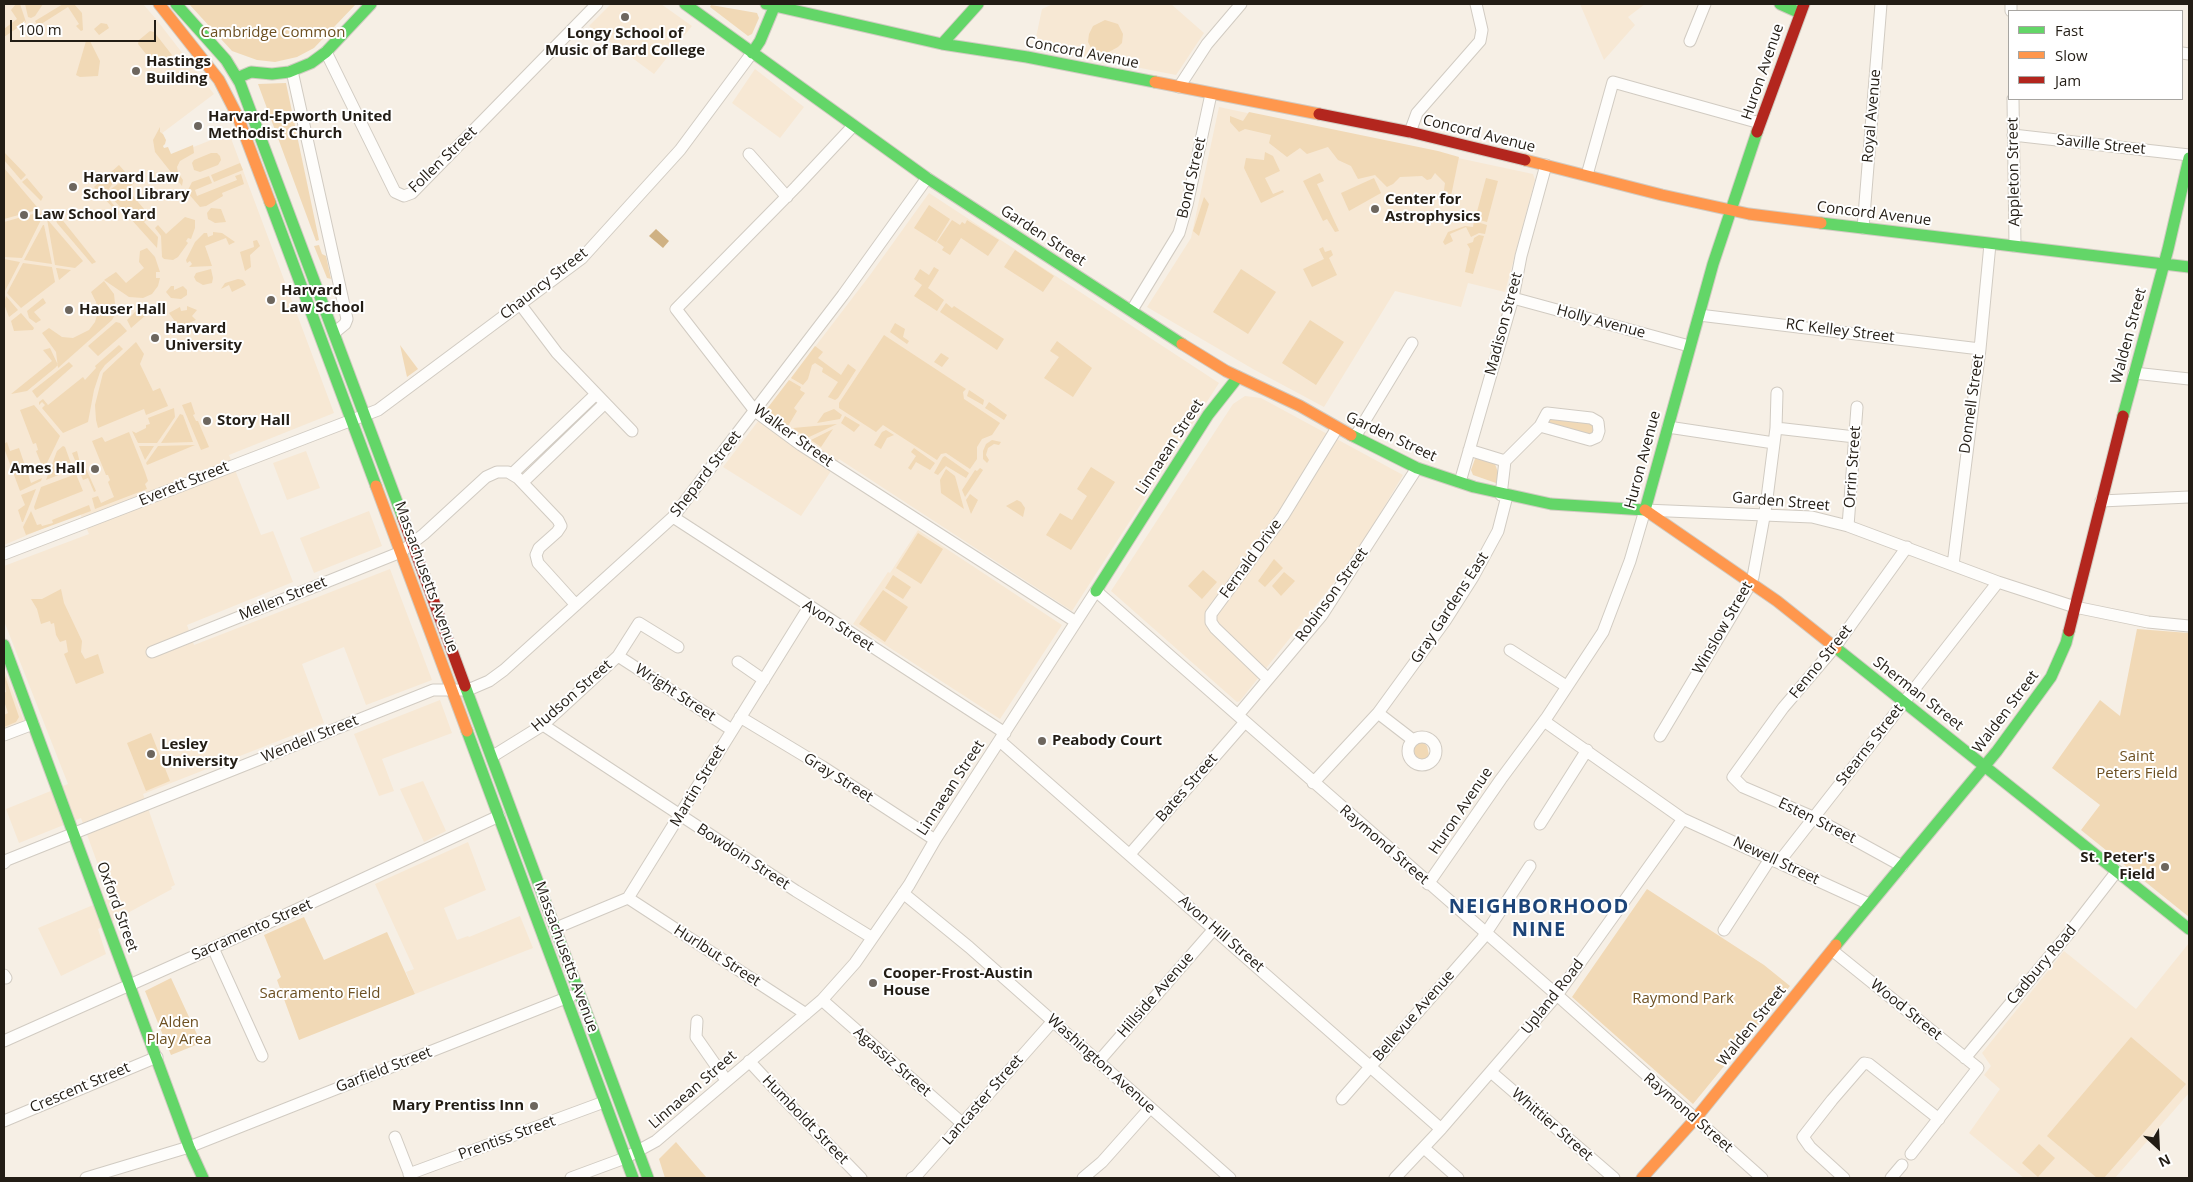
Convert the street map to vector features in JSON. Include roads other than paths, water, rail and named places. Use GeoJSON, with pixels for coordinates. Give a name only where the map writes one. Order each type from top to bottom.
{"type":"FeatureCollection","features":[{"type":"Feature","properties":{"kind":"street","name":"Massachusetts Avenue"},"geometry":{"type":"LineString","coordinates":[[159,4],[222,86],[238,118],[633,1178]]}},
{"type":"Feature","properties":{"kind":"street","name":"Massachusetts Avenue"},"geometry":{"type":"LineString","coordinates":[[176,4],[226,60],[237,78],[252,111],[412,544],[493,756],[648,1178]]}},
{"type":"Feature","properties":{"kind":"street"},"geometry":{"type":"LineString","coordinates":[[222,86],[251,72],[272,74],[292,71],[311,63],[326,52],[371,4]]}},
{"type":"Feature","properties":{"kind":"street","name":"Follen Street"},"geometry":{"type":"LineString","coordinates":[[326,52],[396,192],[404,196],[412,193],[597,4]]}},
{"type":"Feature","properties":{"kind":"street","name":"Garden Street"},"geometry":{"type":"LineString","coordinates":[[685,4],[927,178],[1183,345],[1238,377],[1300,406],[1337,428],[1416,468],[1504,495],[1585,508],[1812,517],[1848,526],[1998,582],[2075,607],[2148,622],[2189,626]]}},
{"type":"Feature","properties":{"kind":"street"},"geometry":{"type":"LineString","coordinates":[[942,44],[978,4]]}},
{"type":"Feature","properties":{"kind":"street"},"geometry":{"type":"LineString","coordinates":[[1179,87],[1207,44],[1241,4]]}},
{"type":"Feature","properties":{"kind":"street"},"geometry":{"type":"LineString","coordinates":[[1410,132],[1417,113],[1480,41],[1482,30],[1476,4]]}},
{"type":"Feature","properties":{"kind":"street"},"geometry":{"type":"LineString","coordinates":[[1690,41],[1705,4]]}},
{"type":"Feature","properties":{"kind":"street"},"geometry":{"type":"LineString","coordinates":[[1780,4],[1802,8]]}},
{"type":"Feature","properties":{"kind":"street","name":"Royal Avenue"},"geometry":{"type":"LineString","coordinates":[[1863,228],[1881,4]]}},
{"type":"Feature","properties":{"kind":"street"},"geometry":{"type":"LineString","coordinates":[[752,53],[760,41],[770,5]]}},
{"type":"Feature","properties":{"kind":"street","name":"Concord Avenue"},"geometry":{"type":"LineString","coordinates":[[770,5],[942,44],[1017,56],[1410,132],[1662,195],[1748,214],[2189,267]]}},
{"type":"Feature","properties":{"kind":"street","name":"Huron Avenue"},"geometry":{"type":"LineString","coordinates":[[1428,884],[1544,721],[1602,632],[1630,561],[1689,346],[1731,210],[1802,8]]}},
{"type":"Feature","properties":{"kind":"street","name":"Chauncy Street"},"geometry":{"type":"LineString","coordinates":[[365,415],[378,410],[582,258],[680,150],[752,53]]}},
{"type":"Feature","properties":{"kind":"street"},"geometry":{"type":"LineString","coordinates":[[292,71],[347,319],[345,324],[334,333]]}},
{"type":"Feature","properties":{"kind":"street"},"geometry":{"type":"LineString","coordinates":[[1587,175],[1613,82],[1760,123]]}},
{"type":"Feature","properties":{"kind":"street","name":"Bond Street"},"geometry":{"type":"LineString","coordinates":[[1132,310],[1178,233],[1187,205],[1211,94]]}},
{"type":"Feature","properties":{"kind":"street","name":"Appleton Street"},"geometry":{"type":"LineString","coordinates":[[2013,100],[2015,246]]}},
{"type":"Feature","properties":{"kind":"street","name":"Walker Street"},"geometry":{"type":"LineString","coordinates":[[853,126],[676,309],[755,412],[801,446],[1076,622]]}},
{"type":"Feature","properties":{"kind":"street","name":"Saville Street"},"geometry":{"type":"LineString","coordinates":[[2013,135],[2189,156]]}},
{"type":"Feature","properties":{"kind":"street"},"geometry":{"type":"LineString","coordinates":[[749,154],[787,196]]}},
{"type":"Feature","properties":{"kind":"street","name":"Walden Street"},"geometry":{"type":"LineString","coordinates":[[1647,1177],[1834,951],[1869,904],[1985,764],[2051,677],[2066,642],[2163,265],[2189,156]]}},
{"type":"Feature","properties":{"kind":"street","name":"Madison Street"},"geometry":{"type":"LineString","coordinates":[[1460,482],[1513,298],[1521,256],[1546,166]]}},
{"type":"Feature","properties":{"kind":"street","name":"Shepard Street"},"geometry":{"type":"LineString","coordinates":[[452,690],[468,690],[490,681],[673,517],[844,295],[927,178]]}},
{"type":"Feature","properties":{"kind":"street","name":"Donnell Street"},"geometry":{"type":"LineString","coordinates":[[1953,565],[1980,349],[1990,244]]}},
{"type":"Feature","properties":{"kind":"street","name":"Holly Avenue"},"geometry":{"type":"LineString","coordinates":[[1513,298],[1689,346]]}},
{"type":"Feature","properties":{"kind":"street"},"geometry":{"type":"LineString","coordinates":[[520,304],[557,353],[595,395],[632,431]]}},
{"type":"Feature","properties":{"kind":"street","name":"RC Kelley Street"},"geometry":{"type":"LineString","coordinates":[[1699,315],[1980,349]]}},
{"type":"Feature","properties":{"kind":"street"},"geometry":{"type":"LineString","coordinates":[[1355,437],[1412,343]]}},
{"type":"Feature","properties":{"kind":"street"},"geometry":{"type":"LineString","coordinates":[[2134,373],[2189,379]]}},
{"type":"Feature","properties":{"kind":"street","name":"Linnaean Street"},"geometry":{"type":"LineString","coordinates":[[572,1178],[625,1158],[656,1141],[822,1000],[854,963],[903,893],[935,840],[1208,415],[1238,377]]}},
{"type":"Feature","properties":{"kind":"street","name":"Winslow Street"},"geometry":{"type":"LineString","coordinates":[[1660,736],[1751,582],[1765,514],[1776,428],[1777,393]]}},
{"type":"Feature","properties":{"kind":"street"},"geometry":{"type":"LineString","coordinates":[[576,604],[538,563],[536,555],[539,548],[561,526],[558,520],[523,482],[512,474],[595,395]]}},
{"type":"Feature","properties":{"kind":"street"},"geometry":{"type":"LineString","coordinates":[[523,482],[604,404]]}},
{"type":"Feature","properties":{"kind":"street","name":"Orrin Street"},"geometry":{"type":"LineString","coordinates":[[1848,526],[1857,407]]}},
{"type":"Feature","properties":{"kind":"street"},"geometry":{"type":"LineString","coordinates":[[1469,450],[1505,461],[1540,426],[1545,415],[1549,412],[1590,418],[1598,422],[1599,431],[1596,437],[1590,440],[1540,426]]}},
{"type":"Feature","properties":{"kind":"street","name":"Everett Street"},"geometry":{"type":"LineString","coordinates":[[4,554],[365,415]]}},
{"type":"Feature","properties":{"kind":"street"},"geometry":{"type":"LineString","coordinates":[[1668,427],[1774,443]]}},
{"type":"Feature","properties":{"kind":"street","name":"Fernald Drive"},"geometry":{"type":"LineString","coordinates":[[1268,679],[1215,628],[1211,622],[1210,614],[1283,516],[1337,428]]}},
{"type":"Feature","properties":{"kind":"street"},"geometry":{"type":"LineString","coordinates":[[1776,428],[1855,437]]}},
{"type":"Feature","properties":{"kind":"street","name":"Gray Gardens East"},"geometry":{"type":"LineString","coordinates":[[1314,783],[1378,713],[1430,643],[1474,577],[1498,531],[1504,495],[1505,461]]}},
{"type":"Feature","properties":{"kind":"street","name":"Robinson Street"},"geometry":{"type":"LineString","coordinates":[[1241,718],[1268,679],[1322,615],[1416,468]]}},
{"type":"Feature","properties":{"kind":"street","name":"Mellen Street"},"geometry":{"type":"LineString","coordinates":[[152,652],[401,552],[486,477],[497,472],[512,474]]}},
{"type":"Feature","properties":{"kind":"street"},"geometry":{"type":"LineString","coordinates":[[2102,501],[2189,497]]}},
{"type":"Feature","properties":{"kind":"street","name":"Sherman Street"},"geometry":{"type":"LineString","coordinates":[[1645,510],[1751,582],[1985,764],[2189,929]]}},
{"type":"Feature","properties":{"kind":"street","name":"Avon Street"},"geometry":{"type":"LineString","coordinates":[[673,517],[1002,737]]}},
{"type":"Feature","properties":{"kind":"street","name":"Fenno Street"},"geometry":{"type":"LineString","coordinates":[[1733,777],[1783,708],[1835,647],[1907,547]]}},
{"type":"Feature","properties":{"kind":"street","name":"Stearns Street"},"geometry":{"type":"LineString","coordinates":[[1724,930],[1775,860],[1813,817],[1998,582]]}},
{"type":"Feature","properties":{"kind":"street","name":"Raymond Street"},"geometry":{"type":"LineString","coordinates":[[1096,591],[1428,884],[1557,995],[1762,1178]]}},
{"type":"Feature","properties":{"kind":"street","name":"Martin Street"},"geometry":{"type":"LineString","coordinates":[[628,898],[809,607]]}},
{"type":"Feature","properties":{"kind":"street","name":"Hudson Street"},"geometry":{"type":"LineString","coordinates":[[493,756],[543,725],[618,656],[639,623],[678,647]]}},
{"type":"Feature","properties":{"kind":"street","name":"Oxford Street"},"geometry":{"type":"LineString","coordinates":[[4,645],[189,1147],[203,1178]]}},
{"type":"Feature","properties":{"kind":"street"},"geometry":{"type":"LineString","coordinates":[[1510,650],[1566,686]]}},
{"type":"Feature","properties":{"kind":"street","name":"Wright Street"},"geometry":{"type":"LineString","coordinates":[[618,656],[732,730]]}},
{"type":"Feature","properties":{"kind":"street"},"geometry":{"type":"LineString","coordinates":[[738,662],[764,680]]}},
{"type":"Feature","properties":{"kind":"street","name":"Wendell Street"},"geometry":{"type":"LineString","coordinates":[[4,863],[7,860],[74,833],[434,690],[452,690]]}},
{"type":"Feature","properties":{"kind":"street"},"geometry":{"type":"LineString","coordinates":[[1378,713],[1413,740]]}},
{"type":"Feature","properties":{"kind":"street","name":"Gray Street"},"geometry":{"type":"LineString","coordinates":[[740,717],[823,767],[935,840]]}},
{"type":"Feature","properties":{"kind":"street","name":"Bates Street"},"geometry":{"type":"LineString","coordinates":[[1130,854],[1241,718]]}},
{"type":"Feature","properties":{"kind":"street"},"geometry":{"type":"LineString","coordinates":[[1544,721],[1587,750],[1621,777],[1683,818]]}},
{"type":"Feature","properties":{"kind":"street"},"geometry":{"type":"LineString","coordinates":[[4,735],[33,724]]}},
{"type":"Feature","properties":{"kind":"street","name":"Bowdoin Street"},"geometry":{"type":"LineString","coordinates":[[543,725],[796,891],[871,937]]}},
{"type":"Feature","properties":{"kind":"street","name":"Avon Hill Street"},"geometry":{"type":"LineString","coordinates":[[1002,737],[1130,854],[1441,1129]]}},
{"type":"Feature","properties":{"kind":"street"},"geometry":{"type":"LineString","coordinates":[[1540,824],[1587,750]]}},
{"type":"Feature","properties":{"kind":"street","name":"Esten Street"},"geometry":{"type":"LineString","coordinates":[[1733,777],[1743,787],[1813,817],[1902,866]]}},
{"type":"Feature","properties":{"kind":"street","name":"Sacramento Street"},"geometry":{"type":"LineString","coordinates":[[4,1040],[212,948],[499,816]]}},
{"type":"Feature","properties":{"kind":"street","name":"Newell Street"},"geometry":{"type":"LineString","coordinates":[[1683,818],[1869,904]]}},
{"type":"Feature","properties":{"kind":"street","name":"Upland Road"},"geometry":{"type":"LineString","coordinates":[[1395,1178],[1441,1129],[1557,995],[1683,818]]}},
{"type":"Feature","properties":{"kind":"street","name":"Bellevue Avenue"},"geometry":{"type":"LineString","coordinates":[[1342,1099],[1482,939],[1530,866]]}},
{"type":"Feature","properties":{"kind":"street","name":"Cadbury Road"},"geometry":{"type":"LineString","coordinates":[[1965,1058],[2069,933],[2117,871]]}},
{"type":"Feature","properties":{"kind":"street","name":"Washington Avenue"},"geometry":{"type":"LineString","coordinates":[[903,893],[1053,1021],[1230,1178]]}},
{"type":"Feature","properties":{"kind":"street"},"geometry":{"type":"LineString","coordinates":[[556,928],[628,898]]}},
{"type":"Feature","properties":{"kind":"street","name":"Hurlbut Street"},"geometry":{"type":"LineString","coordinates":[[628,898],[806,1014]]}},
{"type":"Feature","properties":{"kind":"street","name":"Hillside Avenue"},"geometry":{"type":"LineString","coordinates":[[1098,1061],[1214,929]]}},
{"type":"Feature","properties":{"kind":"street"},"geometry":{"type":"LineString","coordinates":[[212,948],[262,1056]]}},
{"type":"Feature","properties":{"kind":"street","name":"Wood Street"},"geometry":{"type":"LineString","coordinates":[[1834,951],[1978,1068],[1939,1119]]}},
{"type":"Feature","properties":{"kind":"street","name":"Garfield Street"},"geometry":{"type":"LineString","coordinates":[[86,1178],[189,1147],[579,993]]}},
{"type":"Feature","properties":{"kind":"street","name":"Agassiz Street"},"geometry":{"type":"LineString","coordinates":[[822,1000],[962,1124]]}},
{"type":"Feature","properties":{"kind":"street","name":"Lancaster Street"},"geometry":{"type":"LineString","coordinates":[[912,1178],[916,1176],[1053,1021]]}},
{"type":"Feature","properties":{"kind":"street"},"geometry":{"type":"LineString","coordinates":[[697,1022],[696,1037],[726,1080]]}},
{"type":"Feature","properties":{"kind":"street","name":"Crescent Street"},"geometry":{"type":"LineString","coordinates":[[4,1120],[157,1057]]}},
{"type":"Feature","properties":{"kind":"street","name":"Humboldt Street"},"geometry":{"type":"LineString","coordinates":[[750,1061],[861,1178]]}},
{"type":"Feature","properties":{"kind":"street"},"geometry":{"type":"LineString","coordinates":[[1844,1178],[1810,1147],[1803,1137],[1864,1063],[1869,1064],[1939,1119],[1911,1154]]}},
{"type":"Feature","properties":{"kind":"street","name":"Whittier Street"},"geometry":{"type":"LineString","coordinates":[[1491,1072],[1614,1178]]}},
{"type":"Feature","properties":{"kind":"street","name":"Prentiss Street"},"geometry":{"type":"LineString","coordinates":[[410,1176],[604,1102]]}},
{"type":"Feature","properties":{"kind":"street"},"geometry":{"type":"LineString","coordinates":[[1083,1178],[1102,1162],[1150,1108]]}},
{"type":"Feature","properties":{"kind":"street"},"geometry":{"type":"LineString","coordinates":[[395,1137],[410,1176]]}},
{"type":"Feature","properties":{"kind":"street"},"geometry":{"type":"LineString","coordinates":[[1424,1148],[1458,1178]]}},
{"type":"Feature","properties":{"kind":"street"},"geometry":{"type":"LineString","coordinates":[[1891,1178],[1902,1165]]}},
{"type":"Feature","properties":{"kind":"place","name":"Longy School of Music of Bard College"},"geometry":{"type":"Point","coordinates":[625,17]}},
{"type":"Feature","properties":{"kind":"place","name":"Hastings Building"},"geometry":{"type":"Point","coordinates":[136,71]}},
{"type":"Feature","properties":{"kind":"place","name":"Harvard-Epworth United Methodist Church"},"geometry":{"type":"Point","coordinates":[198,126]}},
{"type":"Feature","properties":{"kind":"place","name":"Harvard Law School Library"},"geometry":{"type":"Point","coordinates":[73,187]}},
{"type":"Feature","properties":{"kind":"place","name":"Center for Astrophysics"},"geometry":{"type":"Point","coordinates":[1375,209]}},
{"type":"Feature","properties":{"kind":"place","name":"Law School Yard"},"geometry":{"type":"Point","coordinates":[24,215]}},
{"type":"Feature","properties":{"kind":"place","name":"Harvard Law School"},"geometry":{"type":"Point","coordinates":[271,300]}},
{"type":"Feature","properties":{"kind":"place","name":"Hauser Hall"},"geometry":{"type":"Point","coordinates":[69,310]}},
{"type":"Feature","properties":{"kind":"place","name":"Harvard University"},"geometry":{"type":"Point","coordinates":[155,338]}},
{"type":"Feature","properties":{"kind":"place","name":"Story Hall"},"geometry":{"type":"Point","coordinates":[207,421]}},
{"type":"Feature","properties":{"kind":"place","name":"Ames Hall"},"geometry":{"type":"Point","coordinates":[95,469]}},
{"type":"Feature","properties":{"kind":"place","name":"Peabody Court"},"geometry":{"type":"Point","coordinates":[1042,741]}},
{"type":"Feature","properties":{"kind":"place","name":"Lesley University"},"geometry":{"type":"Point","coordinates":[151,754]}},
{"type":"Feature","properties":{"kind":"place","name":"St. Peter's Field"},"geometry":{"type":"Point","coordinates":[2165,867]}},
{"type":"Feature","properties":{"kind":"place","name":"Cooper-Frost-Austin House"},"geometry":{"type":"Point","coordinates":[873,983]}},
{"type":"Feature","properties":{"kind":"place","name":"Mary Prentiss Inn"},"geometry":{"type":"Point","coordinates":[534,1106]}},
{"type":"Feature","properties":{"kind":"district","name":"NEIGHBORHOOD NINE"},"geometry":{"type":"Point","coordinates":[1539,918]}},
{"type":"Feature","properties":{"kind":"park label","name":"Cambridge Common"},"geometry":{"type":"Point","coordinates":[273,33]}},
{"type":"Feature","properties":{"kind":"park label","name":"Saint Peters Field"},"geometry":{"type":"Point","coordinates":[2137,766]}},
{"type":"Feature","properties":{"kind":"park label","name":"Sacramento Field"},"geometry":{"type":"Point","coordinates":[320,994]}},
{"type":"Feature","properties":{"kind":"park label","name":"Raymond Park"},"geometry":{"type":"Point","coordinates":[1683,999]}},
{"type":"Feature","properties":{"kind":"park label","name":"Alden Play Area"},"geometry":{"type":"Point","coordinates":[179,1032]}}]}
